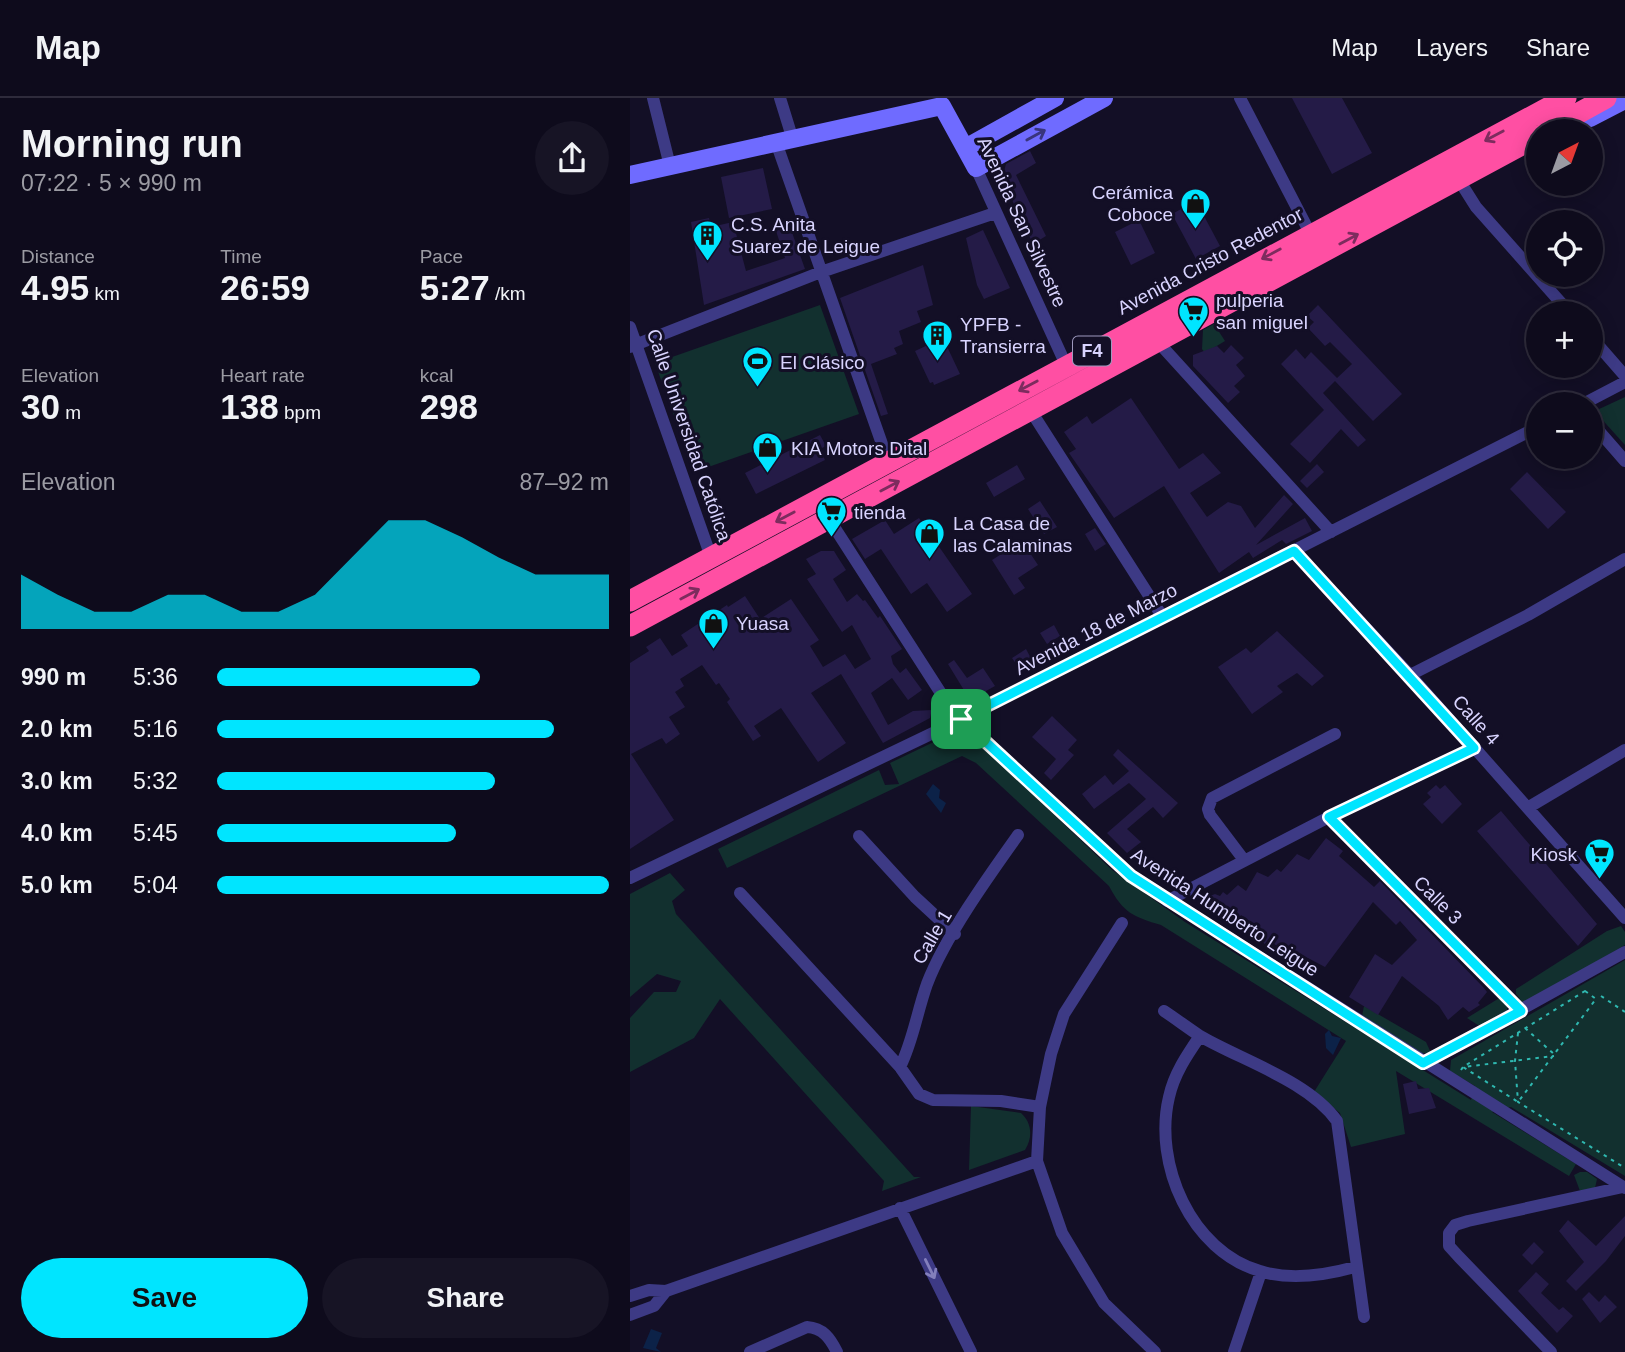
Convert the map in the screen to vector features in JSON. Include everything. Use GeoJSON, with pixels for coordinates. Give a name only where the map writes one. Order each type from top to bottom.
{"type":"FeatureCollection","features":[{"type":"Feature","properties":{"kind":"highway","name":"Avenida Cristo Redentor"},"geometry":{"type":"LineString","coordinates":[[630,601],[1310,233],[1561,105],[1597,103]]}},
{"type":"Feature","properties":{"kind":"highway","name":"F4"},"geometry":{"type":"LineString","coordinates":[[630,626],[1526,143]]}},
{"type":"Feature","properties":{"kind":"street"},"geometry":{"type":"LineString","coordinates":[[653,98],[670,166]]}},
{"type":"Feature","properties":{"kind":"street"},"geometry":{"type":"LineString","coordinates":[[780,98],[785,142],[821,272],[888,461]]}},
{"type":"Feature","properties":{"kind":"street"},"geometry":{"type":"LineString","coordinates":[[965,148],[1055,98]]}},
{"type":"Feature","properties":{"kind":"street"},"geometry":{"type":"LineString","coordinates":[[976,168],[1104,98]]}},
{"type":"Feature","properties":{"kind":"street"},"geometry":{"type":"LineString","coordinates":[[1241,98],[1310,233]]}},
{"type":"Feature","properties":{"kind":"street","name":"Avenida Cristo Redentor"},"geometry":{"type":"LineString","coordinates":[[1561,105],[1590,118],[1625,100]]}},
{"type":"Feature","properties":{"kind":"street"},"geometry":{"type":"LineString","coordinates":[[630,175],[785,142],[940,102]]}},
{"type":"Feature","properties":{"kind":"street","name":"Avenida San Silvestre"},"geometry":{"type":"LineString","coordinates":[[940,102],[976,168],[1066,365]]}},
{"type":"Feature","properties":{"kind":"street"},"geometry":{"type":"LineString","coordinates":[[1460,180],[1476,207],[1559,301]]}},
{"type":"Feature","properties":{"kind":"street"},"geometry":{"type":"LineString","coordinates":[[633,345],[821,272],[995,213]]}},
{"type":"Feature","properties":{"kind":"street","name":"Calle Universidad Católica"},"geometry":{"type":"LineString","coordinates":[[630,327],[633,345],[711,557]]}},
{"type":"Feature","properties":{"kind":"street"},"geometry":{"type":"LineString","coordinates":[[1158,342],[1331,532]]}},
{"type":"Feature","properties":{"kind":"street"},"geometry":{"type":"LineString","coordinates":[[1603,351],[1625,376]]}},
{"type":"Feature","properties":{"kind":"street"},"geometry":{"type":"LineString","coordinates":[[1603,394],[1625,382]]}},
{"type":"Feature","properties":{"kind":"street"},"geometry":{"type":"LineString","coordinates":[[1031,411],[1162,616]]}},
{"type":"Feature","properties":{"kind":"street","name":"Avenida 18 de Marzo"},"geometry":{"type":"LineString","coordinates":[[630,877],[961,719],[1526,433]]}},
{"type":"Feature","properties":{"kind":"street"},"geometry":{"type":"LineString","coordinates":[[1603,436],[1625,461]]}},
{"type":"Feature","properties":{"kind":"street","name":"Avenida Humberto Leigue"},"geometry":{"type":"LineString","coordinates":[[829,519],[944,698],[961,719],[1094,845],[1167,901],[1624,1187]]}},
{"type":"Feature","properties":{"kind":"street","name":"Calle 4"},"geometry":{"type":"LineString","coordinates":[[1294,551],[1529,807],[1625,919]]}},
{"type":"Feature","properties":{"kind":"street"},"geometry":{"type":"LineString","coordinates":[[1410,675],[1528,615],[1625,559]]}},
{"type":"Feature","properties":{"kind":"street"},"geometry":{"type":"LineString","coordinates":[[1244,860],[1210,816],[1208,809],[1212,798],[1335,734]]}},
{"type":"Feature","properties":{"kind":"street"},"geometry":{"type":"LineString","coordinates":[[1167,901],[1329,817],[1474,748]]}},
{"type":"Feature","properties":{"kind":"street"},"geometry":{"type":"LineString","coordinates":[[1529,807],[1625,750]]}},
{"type":"Feature","properties":{"kind":"street","name":"Calle 3"},"geometry":{"type":"LineString","coordinates":[[1329,817],[1521,1011]]}},
{"type":"Feature","properties":{"kind":"street","name":"Calle 1"},"geometry":{"type":"LineString","coordinates":[[900,1067],[908,1051],[928,983],[955,934],[1018,835]]}},
{"type":"Feature","properties":{"kind":"street"},"geometry":{"type":"LineString","coordinates":[[859,836],[915,897],[955,934]]}},
{"type":"Feature","properties":{"kind":"street"},"geometry":{"type":"LineString","coordinates":[[740,893],[900,1067],[919,1094],[933,1100],[1001,1101],[1040,1107]]}},
{"type":"Feature","properties":{"kind":"street"},"geometry":{"type":"LineString","coordinates":[[1122,923],[1064,1014],[1051,1054],[1040,1107],[1037,1161],[1062,1233],[1104,1303],[1155,1352]]}},
{"type":"Feature","properties":{"kind":"street"},"geometry":{"type":"LineString","coordinates":[[1423,1063],[1625,952]]}},
{"type":"Feature","properties":{"kind":"street"},"geometry":{"type":"LineString","coordinates":[[1164,1011],[1200,1036],[1284,1079],[1329,1110],[1337,1121],[1364,1317]]}},
{"type":"Feature","properties":{"kind":"street"},"geometry":{"type":"LineString","coordinates":[[1200,1036],[1178,1069],[1169,1096],[1165,1145],[1181,1201],[1218,1247],[1261,1272],[1326,1275],[1355,1267]]}},
{"type":"Feature","properties":{"kind":"street"},"geometry":{"type":"LineString","coordinates":[[630,1296],[649,1290],[666,1291],[1037,1161]]}},
{"type":"Feature","properties":{"kind":"street"},"geometry":{"type":"LineString","coordinates":[[1551,1352],[1458,1257],[1449,1245],[1449,1233],[1455,1225],[1468,1221],[1624,1187]]}},
{"type":"Feature","properties":{"kind":"street"},"geometry":{"type":"LineString","coordinates":[[900,1208],[971,1352]]}},
{"type":"Feature","properties":{"kind":"street"},"geometry":{"type":"LineString","coordinates":[[1234,1352],[1261,1272]]}},
{"type":"Feature","properties":{"kind":"street"},"geometry":{"type":"LineString","coordinates":[[630,1315],[654,1306],[666,1291]]}},
{"type":"Feature","properties":{"kind":"street"},"geometry":{"type":"LineString","coordinates":[[750,1352],[807,1327],[817,1328],[830,1338],[837,1352]]}},
{"type":"Feature","properties":{"kind":"path"},"geometry":{"type":"LineString","coordinates":[[1463,1067],[1585,991],[1596,999],[1518,1102]]}},
{"type":"Feature","properties":{"kind":"path"},"geometry":{"type":"LineString","coordinates":[[1601,996],[1625,1012]]}},
{"type":"Feature","properties":{"kind":"path"},"geometry":{"type":"LineString","coordinates":[[1525,1028],[1555,1055]]}},
{"type":"Feature","properties":{"kind":"path"},"geometry":{"type":"LineString","coordinates":[[1518,1032],[1515,1061],[1518,1102]]}},
{"type":"Feature","properties":{"kind":"path"},"geometry":{"type":"LineString","coordinates":[[1463,1067],[1555,1055]]}},
{"type":"Feature","properties":{"kind":"path"},"geometry":{"type":"LineString","coordinates":[[1463,1067],[1625,1168]]}},
{"type":"Feature","properties":{"kind":"green space","name":"El Clásico"},"geometry":{"type":"Polygon","coordinates":[[[820,305],[859,414],[694,472],[655,363],[820,305]]]}},
{"type":"Feature","properties":{"kind":"green space"},"geometry":{"type":"Polygon","coordinates":[[[1214,324],[1225,341],[1205,353],[1202,349],[1203,330],[1214,324]]]}},
{"type":"Feature","properties":{"kind":"green space"},"geometry":{"type":"Polygon","coordinates":[[[1625,397],[1625,445],[1603,421],[1603,407],[1625,397]]]}},
{"type":"Feature","properties":{"kind":"green space"},"geometry":{"type":"Polygon","coordinates":[[[963,728],[1112,870],[1185,922],[1471,1100],[1475,1086],[1450,1071],[1451,1060],[1625,960],[1625,1176],[1511,1107],[1492,1112],[1576,1164],[1569,1176],[1396,1071],[1405,1134],[1351,1147],[1340,1113],[1314,1092],[1346,1041],[1161,925],[1130,913],[1109,886],[976,763],[962,756],[727,868],[718,849],[879,770],[885,785],[899,784],[890,763],[963,728]]]}},
{"type":"Feature","properties":{"kind":"green space"},"geometry":{"type":"Polygon","coordinates":[[[670,873],[685,890],[672,901],[676,914],[914,1177],[921,1177],[882,1191],[884,1181],[720,999],[694,1038],[630,1072],[630,1018],[654,992],[676,992],[681,981],[657,974],[630,997],[630,894],[670,873]]]}},
{"type":"Feature","properties":{"kind":"green space"},"geometry":{"type":"Polygon","coordinates":[[[1621,926],[1625,932],[1625,945],[1530,1001],[1523,1003],[1516,994],[1516,989],[1607,931],[1621,926]]]}},
{"type":"Feature","properties":{"kind":"green space"},"geometry":{"type":"Polygon","coordinates":[[[1501,997],[1507,1005],[1507,1011],[1481,1027],[1467,1018],[1501,997]]]}},
{"type":"Feature","properties":{"kind":"green space"},"geometry":{"type":"Polygon","coordinates":[[[1364,1006],[1426,1042],[1431,1053],[1420,1053],[1362,1016],[1364,1006]]]}},
{"type":"Feature","properties":{"kind":"green space"},"geometry":{"type":"Polygon","coordinates":[[[971,1106],[1021,1113],[1030,1130],[1025,1150],[969,1170],[971,1106]]]}},
{"type":"Feature","properties":{"kind":"green space"},"geometry":{"type":"Polygon","coordinates":[[[1587,1172],[1597,1179],[1595,1188],[1580,1191],[1574,1175],[1587,1172]]]}},
{"type":"Feature","properties":{"kind":"water"},"geometry":{"type":"Polygon","coordinates":[[[933,784],[940,790],[939,798],[946,803],[941,813],[926,794],[933,784]]]}},
{"type":"Feature","properties":{"kind":"water"},"geometry":{"type":"Polygon","coordinates":[[[1329,1030],[1332,1036],[1341,1038],[1333,1055],[1326,1048],[1325,1034],[1329,1030]]]}},
{"type":"Feature","properties":{"kind":"water"},"geometry":{"type":"Polygon","coordinates":[[[651,1329],[662,1333],[656,1348],[661,1352],[643,1348],[651,1329]]]}},
{"type":"Feature","properties":{"kind":"building"},"geometry":{"type":"Polygon","coordinates":[[[1292,98],[1342,98],[1372,153],[1332,174],[1292,98]]]}},
{"type":"Feature","properties":{"kind":"building"},"geometry":{"type":"Polygon","coordinates":[[[1030,151],[1036,163],[1016,175],[1046,236],[1033,244],[1002,179],[1006,164],[1030,151]]]}},
{"type":"Feature","properties":{"kind":"building"},"geometry":{"type":"Polygon","coordinates":[[[763,168],[772,209],[729,218],[721,177],[763,168]]]}},
{"type":"Feature","properties":{"kind":"building","name":"Cerámica Coboce"},"geometry":{"type":"Polygon","coordinates":[[[1196,201],[1220,246],[1196,259],[1172,214],[1196,201]]]}},
{"type":"Feature","properties":{"kind":"building"},"geometry":{"type":"Polygon","coordinates":[[[709,218],[711,227],[733,222],[746,271],[785,258],[775,228],[789,224],[805,269],[704,305],[691,222],[709,218]]]}},
{"type":"Feature","properties":{"kind":"building"},"geometry":{"type":"Polygon","coordinates":[[[1139,220],[1155,253],[1131,265],[1115,232],[1139,220]]]}},
{"type":"Feature","properties":{"kind":"building"},"geometry":{"type":"Polygon","coordinates":[[[983,230],[1010,288],[984,299],[977,285],[966,238],[983,230]]]}},
{"type":"Feature","properties":{"kind":"building"},"geometry":{"type":"Polygon","coordinates":[[[923,265],[933,305],[917,311],[921,322],[899,331],[903,344],[894,348],[897,354],[871,364],[888,414],[881,416],[840,298],[923,265]]]}},
{"type":"Feature","properties":{"kind":"building"},"geometry":{"type":"Polygon","coordinates":[[[1318,305],[1402,394],[1373,421],[1335,381],[1323,393],[1366,440],[1358,447],[1341,429],[1310,463],[1290,444],[1324,410],[1281,364],[1296,349],[1305,359],[1311,352],[1337,378],[1352,364],[1330,342],[1325,346],[1308,328],[1314,322],[1307,316],[1318,305]]]}},
{"type":"Feature","properties":{"kind":"building","name":"YPFB - Transierra"},"geometry":{"type":"Polygon","coordinates":[[[943,338],[960,374],[934,385],[933,382],[930,383],[915,351],[943,338]]]}},
{"type":"Feature","properties":{"kind":"building"},"geometry":{"type":"Polygon","coordinates":[[[1231,345],[1244,358],[1236,365],[1245,376],[1234,386],[1240,392],[1228,403],[1193,366],[1193,355],[1217,346],[1224,353],[1231,345]]]}},
{"type":"Feature","properties":{"kind":"building"},"geometry":{"type":"Polygon","coordinates":[[[1131,398],[1179,469],[1203,453],[1221,473],[1190,493],[1207,517],[1228,502],[1241,506],[1255,528],[1284,495],[1293,504],[1256,545],[1305,518],[1312,531],[1286,544],[1282,540],[1253,558],[1249,552],[1219,573],[1164,486],[1114,518],[1069,453],[1076,449],[1064,432],[1087,416],[1092,424],[1131,398]]]}},
{"type":"Feature","properties":{"kind":"building"},"geometry":{"type":"Polygon","coordinates":[[[820,435],[826,446],[820,449],[825,460],[756,494],[745,473],[820,435]]]}},
{"type":"Feature","properties":{"kind":"building"},"geometry":{"type":"Polygon","coordinates":[[[1317,464],[1324,472],[1307,488],[1300,481],[1317,464]]]}},
{"type":"Feature","properties":{"kind":"building"},"geometry":{"type":"Polygon","coordinates":[[[1017,465],[1025,479],[994,497],[986,483],[1017,465]]]}},
{"type":"Feature","properties":{"kind":"building"},"geometry":{"type":"Polygon","coordinates":[[[1527,472],[1566,512],[1548,529],[1510,489],[1527,472]]]}},
{"type":"Feature","properties":{"kind":"building"},"geometry":{"type":"Polygon","coordinates":[[[1040,501],[1057,527],[1044,534],[1028,509],[1040,501]]]}},
{"type":"Feature","properties":{"kind":"building"},"geometry":{"type":"Polygon","coordinates":[[[919,518],[972,594],[947,612],[927,583],[911,594],[881,549],[865,559],[852,539],[885,520],[894,534],[919,518]]]}},
{"type":"Feature","properties":{"kind":"building"},"geometry":{"type":"Polygon","coordinates":[[[1095,528],[1106,544],[1095,551],[1085,534],[1095,528]]]}},
{"type":"Feature","properties":{"kind":"building"},"geometry":{"type":"Polygon","coordinates":[[[1022,541],[1038,565],[1018,578],[1025,588],[1014,595],[992,560],[1022,541]]]}},
{"type":"Feature","properties":{"kind":"building"},"geometry":{"type":"Polygon","coordinates":[[[821,551],[834,551],[846,570],[833,579],[847,602],[857,594],[878,618],[880,616],[902,649],[891,656],[893,664],[900,673],[906,668],[922,690],[908,700],[892,678],[871,693],[888,725],[913,711],[932,710],[930,718],[883,743],[841,674],[811,693],[846,743],[818,762],[781,708],[754,726],[761,736],[753,741],[727,702],[730,699],[702,665],[680,679],[684,686],[675,692],[685,707],[669,717],[680,734],[666,744],[662,738],[631,754],[674,820],[630,849],[630,663],[649,651],[646,647],[660,638],[672,656],[688,646],[681,635],[745,596],[760,619],[791,599],[819,640],[810,646],[823,667],[845,654],[855,669],[871,659],[852,625],[842,632],[807,579],[816,574],[806,559],[821,551]]]}},
{"type":"Feature","properties":{"kind":"building"},"geometry":{"type":"Polygon","coordinates":[[[1054,625],[1060,636],[1047,644],[1040,633],[1054,625]]]}},
{"type":"Feature","properties":{"kind":"building"},"geometry":{"type":"Polygon","coordinates":[[[1277,631],[1324,676],[1312,686],[1297,673],[1277,686],[1283,692],[1252,714],[1218,667],[1246,648],[1251,653],[1277,631]]]}},
{"type":"Feature","properties":{"kind":"building"},"geometry":{"type":"Polygon","coordinates":[[[1026,649],[1034,664],[1021,671],[1012,658],[1026,649]]]}},
{"type":"Feature","properties":{"kind":"building"},"geometry":{"type":"Polygon","coordinates":[[[954,660],[967,678],[983,668],[995,686],[970,700],[948,664],[954,660]]]}},
{"type":"Feature","properties":{"kind":"building"},"geometry":{"type":"Polygon","coordinates":[[[1052,716],[1077,740],[1068,750],[1074,755],[1051,780],[1044,773],[1056,759],[1032,737],[1052,716]]]}},
{"type":"Feature","properties":{"kind":"building"},"geometry":{"type":"Polygon","coordinates":[[[1118,749],[1178,803],[1163,818],[1153,807],[1127,829],[1141,842],[1127,853],[1107,833],[1146,799],[1129,783],[1094,809],[1082,794],[1105,775],[1113,785],[1129,771],[1113,755],[1118,749]]]}},
{"type":"Feature","properties":{"kind":"building"},"geometry":{"type":"Polygon","coordinates":[[[1436,785],[1440,789],[1445,785],[1462,804],[1442,824],[1423,804],[1431,797],[1427,793],[1436,785]]]}},
{"type":"Feature","properties":{"kind":"building"},"geometry":{"type":"Polygon","coordinates":[[[1501,811],[1597,924],[1578,946],[1477,831],[1501,811]]]}},
{"type":"Feature","properties":{"kind":"building"},"geometry":{"type":"Polygon","coordinates":[[[1326,838],[1343,851],[1339,856],[1374,887],[1380,881],[1484,988],[1487,992],[1478,1003],[1480,1005],[1469,1012],[1463,1007],[1448,1020],[1439,1006],[1402,976],[1378,1015],[1349,997],[1375,954],[1392,965],[1417,940],[1400,921],[1396,925],[1373,902],[1325,967],[1287,947],[1285,951],[1268,940],[1265,944],[1257,939],[1261,933],[1257,931],[1259,928],[1241,915],[1238,919],[1220,906],[1217,912],[1204,904],[1210,896],[1220,896],[1223,892],[1227,895],[1238,885],[1246,891],[1257,872],[1268,877],[1277,869],[1281,872],[1297,854],[1309,860],[1326,838]]]}},
{"type":"Feature","properties":{"kind":"building"},"geometry":{"type":"Polygon","coordinates":[[[1416,1081],[1418,1089],[1429,1088],[1436,1108],[1409,1114],[1403,1084],[1416,1081]]]}},
{"type":"Feature","properties":{"kind":"building"},"geometry":{"type":"Polygon","coordinates":[[[1625,1216],[1625,1236],[1606,1261],[1576,1291],[1566,1281],[1584,1262],[1559,1231],[1568,1220],[1596,1246],[1625,1216]]]}},
{"type":"Feature","properties":{"kind":"building"},"geometry":{"type":"Polygon","coordinates":[[[1534,1242],[1544,1252],[1532,1265],[1522,1255],[1534,1242]]]}},
{"type":"Feature","properties":{"kind":"building"},"geometry":{"type":"Polygon","coordinates":[[[1536,1272],[1549,1284],[1541,1293],[1559,1310],[1563,1307],[1573,1316],[1557,1333],[1518,1291],[1536,1272]]]}},
{"type":"Feature","properties":{"kind":"building"},"geometry":{"type":"Polygon","coordinates":[[[1589,1292],[1599,1302],[1605,1295],[1617,1307],[1600,1323],[1582,1299],[1589,1292]]]}},
{"type":"Feature","properties":{"kind":"place","name":"Cerámica Coboce"},"geometry":{"type":"Point","coordinates":[1196,230]}},
{"type":"Feature","properties":{"kind":"place","name":"C.S. Anita Suarez de Leigue"},"geometry":{"type":"Point","coordinates":[708,262]}},
{"type":"Feature","properties":{"kind":"place","name":"pulperia san miguel"},"geometry":{"type":"Point","coordinates":[1193,338]}},
{"type":"Feature","properties":{"kind":"place","name":"YPFB - Transierra"},"geometry":{"type":"Point","coordinates":[937,362]}},
{"type":"Feature","properties":{"kind":"place","name":"El Clásico"},"geometry":{"type":"Point","coordinates":[757,389]}},
{"type":"Feature","properties":{"kind":"place","name":"KIA Motors Dital"},"geometry":{"type":"Point","coordinates":[768,475]}},
{"type":"Feature","properties":{"kind":"place","name":"tienda"},"geometry":{"type":"Point","coordinates":[831,539]}},
{"type":"Feature","properties":{"kind":"place","name":"La Casa de las Calaminas"},"geometry":{"type":"Point","coordinates":[930,561]}},
{"type":"Feature","properties":{"kind":"place","name":"Yuasa"},"geometry":{"type":"Point","coordinates":[713,650]}},
{"type":"Feature","properties":{"kind":"place","name":"Kiosk"},"geometry":{"type":"Point","coordinates":[1600,881]}},
{"type":"Feature","properties":{"kind":"route"},"geometry":{"type":"LineString","coordinates":[[1294,551],[1474,748],[1329,817],[1521,1011],[1423,1063],[1131,876],[1094,845],[961,719],[1294,551]]}}]}
